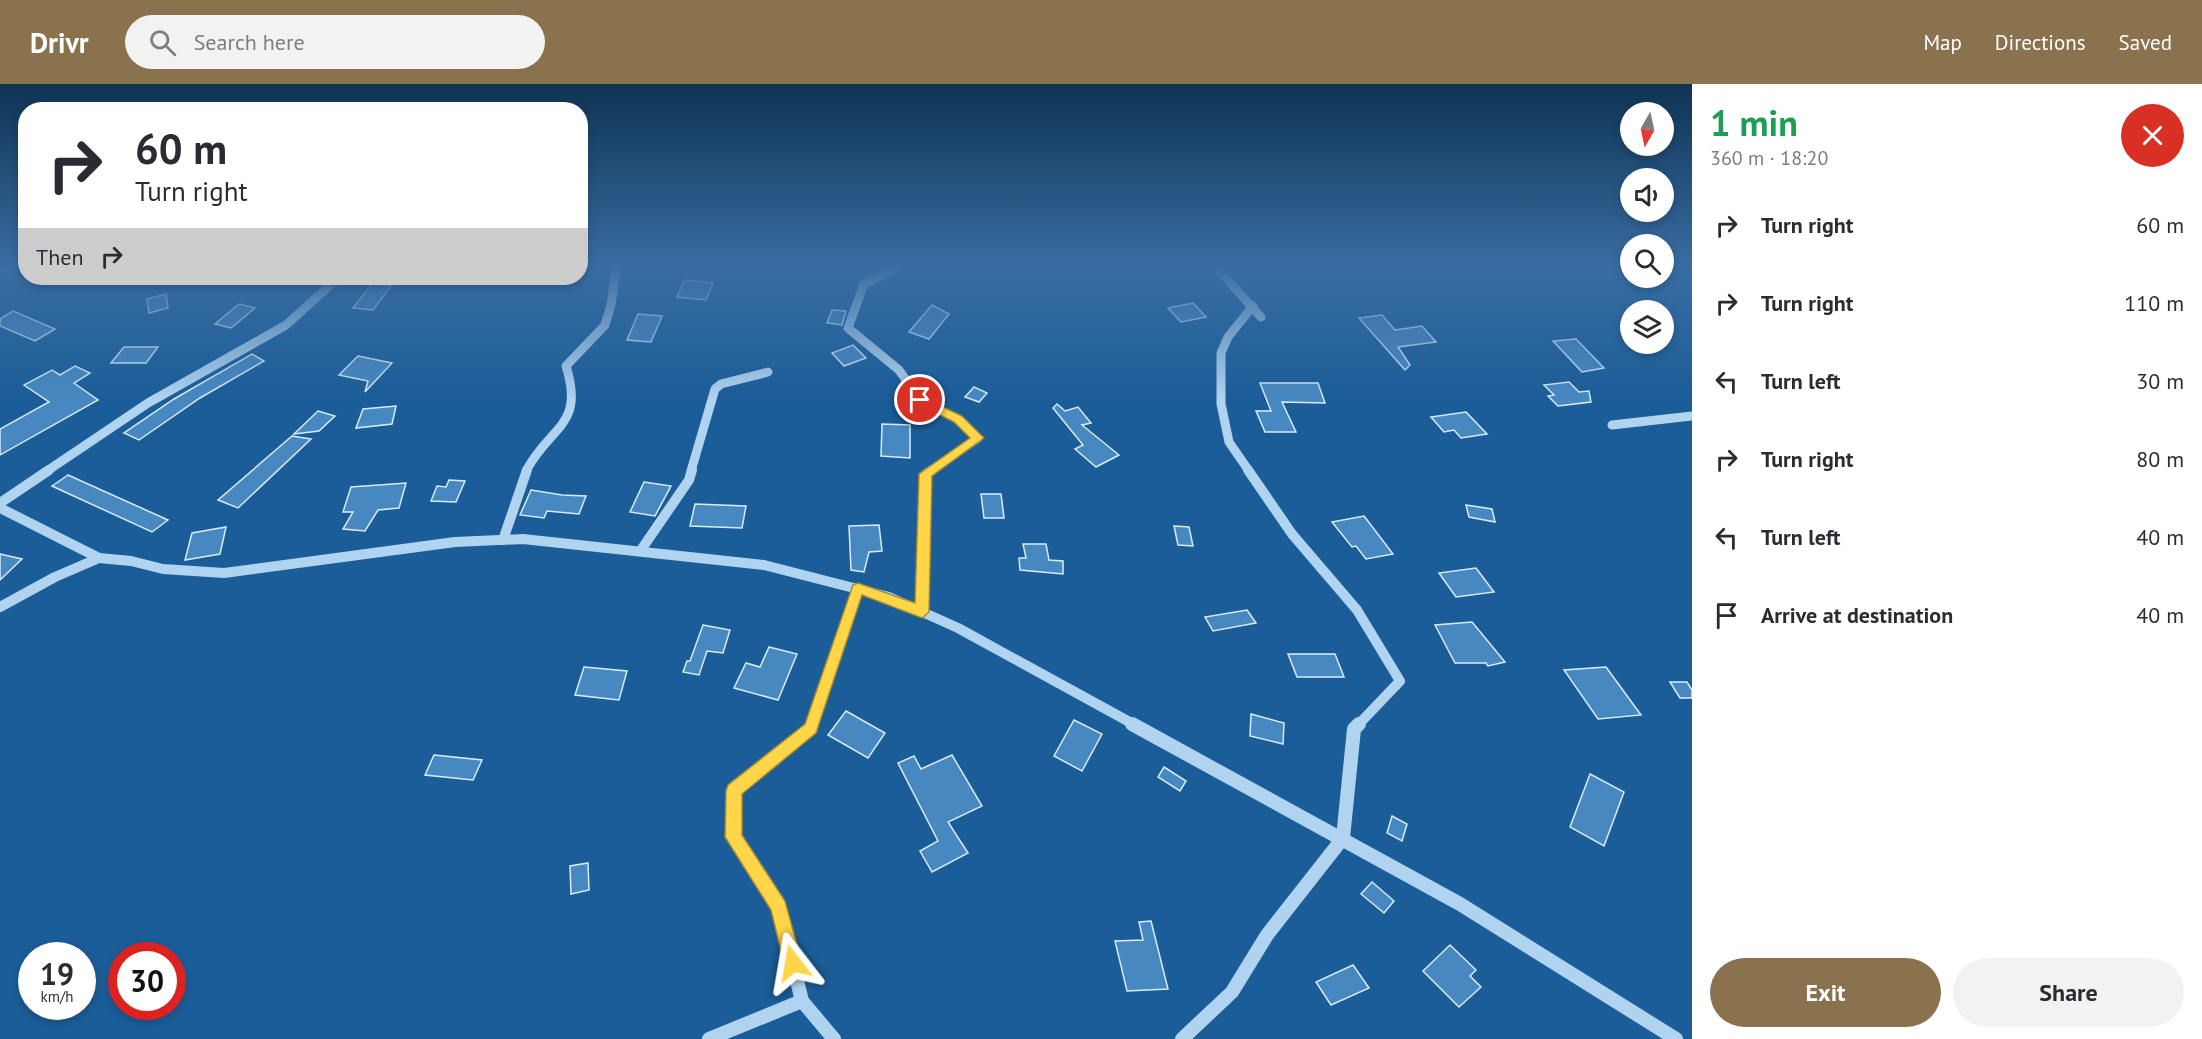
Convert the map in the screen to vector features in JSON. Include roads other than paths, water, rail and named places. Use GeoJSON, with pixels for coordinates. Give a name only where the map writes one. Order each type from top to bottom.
{"type":"FeatureCollection","features":[{"type":"Feature","properties":{"kind":"street"},"geometry":{"type":"LineString","coordinates":[[0,503],[148,403],[286,325],[302,311]]}},
{"type":"Feature","properties":{"kind":"street"},"geometry":{"type":"LineString","coordinates":[[503,540],[522,480],[533,459],[568,420],[574,404],[573,383],[566,366],[572,354],[597,335],[606,322],[608,311]]}},
{"type":"Feature","properties":{"kind":"street"},"geometry":{"type":"LineString","coordinates":[[854,311],[848,328],[899,370],[920,400],[958,419],[978,438],[926,474],[922,612]]}},
{"type":"Feature","properties":{"kind":"street"},"geometry":{"type":"LineString","coordinates":[[1182,1039],[1232,992],[1267,935],[1343,838],[1354,729],[1400,681],[1357,610],[1292,534],[1229,442],[1221,404],[1221,353],[1228,337],[1248,311]]}},
{"type":"Feature","properties":{"kind":"street"},"geometry":{"type":"LineString","coordinates":[[1256,311],[1261,317]]}},
{"type":"Feature","properties":{"kind":"street"},"geometry":{"type":"LineString","coordinates":[[641,550],[689,480],[715,389],[721,384],[768,372]]}},
{"type":"Feature","properties":{"kind":"street"},"geometry":{"type":"LineString","coordinates":[[1612,425],[1692,416]]}},
{"type":"Feature","properties":{"kind":"street"},"geometry":{"type":"LineString","coordinates":[[0,508],[99,558],[131,561],[183,571],[224,573],[455,542],[503,540],[585,544],[764,565],[889,597],[957,628],[1343,838],[1460,904],[1676,1039]]}},
{"type":"Feature","properties":{"kind":"street"},"geometry":{"type":"LineString","coordinates":[[0,607],[55,577],[99,558]]}},
{"type":"Feature","properties":{"kind":"street"},"geometry":{"type":"LineString","coordinates":[[834,1039],[802,1001],[779,907],[734,837],[734,791],[811,728],[858,588]]}},
{"type":"Feature","properties":{"kind":"street"},"geometry":{"type":"LineString","coordinates":[[709,1039],[802,1001]]}}]}
